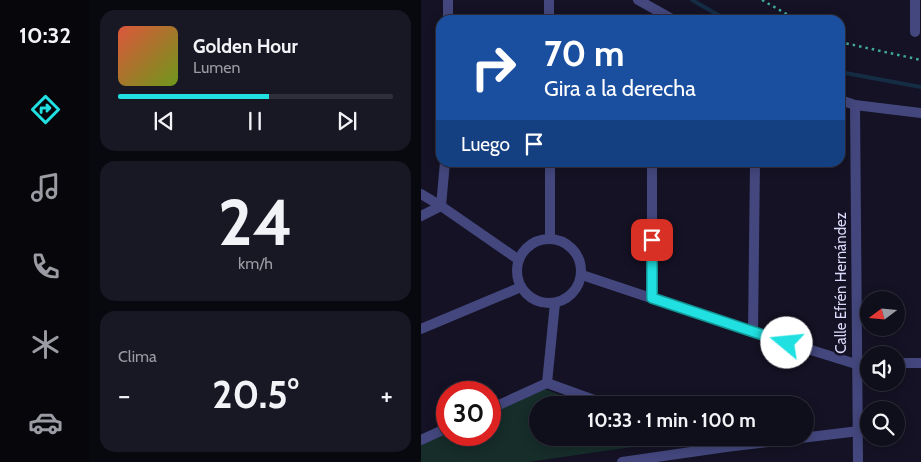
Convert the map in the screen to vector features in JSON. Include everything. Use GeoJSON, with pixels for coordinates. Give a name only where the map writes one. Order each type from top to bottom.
{"type":"FeatureCollection","features":[{"type":"Feature","properties":{"kind":"street"},"geometry":{"type":"LineString","coordinates":[[448,0],[448,15]]}},
{"type":"Feature","properties":{"kind":"street"},"geometry":{"type":"LineString","coordinates":[[549,0],[549,15]]}},
{"type":"Feature","properties":{"kind":"street"},"geometry":{"type":"LineString","coordinates":[[637,0],[663,15]]}},
{"type":"Feature","properties":{"kind":"street"},"geometry":{"type":"LineString","coordinates":[[915,0],[915,32]]}},
{"type":"Feature","properties":{"kind":"street"},"geometry":{"type":"LineString","coordinates":[[651,9],[651,15]]}},
{"type":"Feature","properties":{"kind":"street"},"geometry":{"type":"LineString","coordinates":[[845,102],[855,105],[921,113]]}},
{"type":"Feature","properties":{"kind":"street","name":"Calle Efrén Hernández"},"geometry":{"type":"LineString","coordinates":[[855,105],[858,462]]}},
{"type":"Feature","properties":{"kind":"street"},"geometry":{"type":"LineString","coordinates":[[441,206],[445,167]]}},
{"type":"Feature","properties":{"kind":"street"},"geometry":{"type":"LineString","coordinates":[[550,167],[550,239]]}},
{"type":"Feature","properties":{"kind":"street"},"geometry":{"type":"LineString","coordinates":[[652,167],[652,298]]}},
{"type":"Feature","properties":{"kind":"street"},"geometry":{"type":"LineString","coordinates":[[753,332],[755,167]]}},
{"type":"Feature","properties":{"kind":"street"},"geometry":{"type":"LineString","coordinates":[[421,194],[519,260]]}},
{"type":"Feature","properties":{"kind":"street"},"geometry":{"type":"LineString","coordinates":[[421,216],[441,206]]}},
{"type":"Feature","properties":{"kind":"street"},"geometry":{"type":"LineString","coordinates":[[550,239],[561,241],[570,246],[577,254],[581,264],[582,275],[579,285],[573,294],[565,300],[545,304],[535,301],[521,287],[518,278],[519,260],[523,251],[531,244],[540,240],[550,239]]}},
{"type":"Feature","properties":{"kind":"street"},"geometry":{"type":"LineString","coordinates":[[582,275],[753,332],[860,364]]}},
{"type":"Feature","properties":{"kind":"street"},"geometry":{"type":"LineString","coordinates":[[421,329],[521,287]]}},
{"type":"Feature","properties":{"kind":"street"},"geometry":{"type":"LineString","coordinates":[[547,383],[555,303]]}},
{"type":"Feature","properties":{"kind":"street"},"geometry":{"type":"LineString","coordinates":[[905,363],[921,362]]}},
{"type":"Feature","properties":{"kind":"street"},"geometry":{"type":"LineString","coordinates":[[501,404],[547,383],[583,396]]}},
{"type":"Feature","properties":{"kind":"street"},"geometry":{"type":"LineString","coordinates":[[622,462],[859,431]]}},
{"type":"Feature","properties":{"kind":"street"},"geometry":{"type":"LineString","coordinates":[[421,440],[436,433]]}},
{"type":"Feature","properties":{"kind":"path"},"geometry":{"type":"LineString","coordinates":[[763,0],[788,15]]}},
{"type":"Feature","properties":{"kind":"path"},"geometry":{"type":"LineString","coordinates":[[845,43],[921,60]]}},
{"type":"Feature","properties":{"kind":"green space"},"geometry":{"type":"Polygon","coordinates":[[[534,385],[563,396],[529,396],[529,446],[639,446],[528,462],[421,462],[421,440],[436,432],[436,446],[501,446],[501,402],[534,385]]]}},
{"type":"Feature","properties":{"kind":"waterway"},"geometry":{"type":"LineString","coordinates":[[692,0],[718,15]]}},
{"type":"Feature","properties":{"kind":"waterway"},"geometry":{"type":"LineString","coordinates":[[845,73],[921,87]]}},
{"type":"Feature","properties":{"kind":"route"},"geometry":{"type":"LineString","coordinates":[[652,240],[652,298],[787,343]]}}]}
